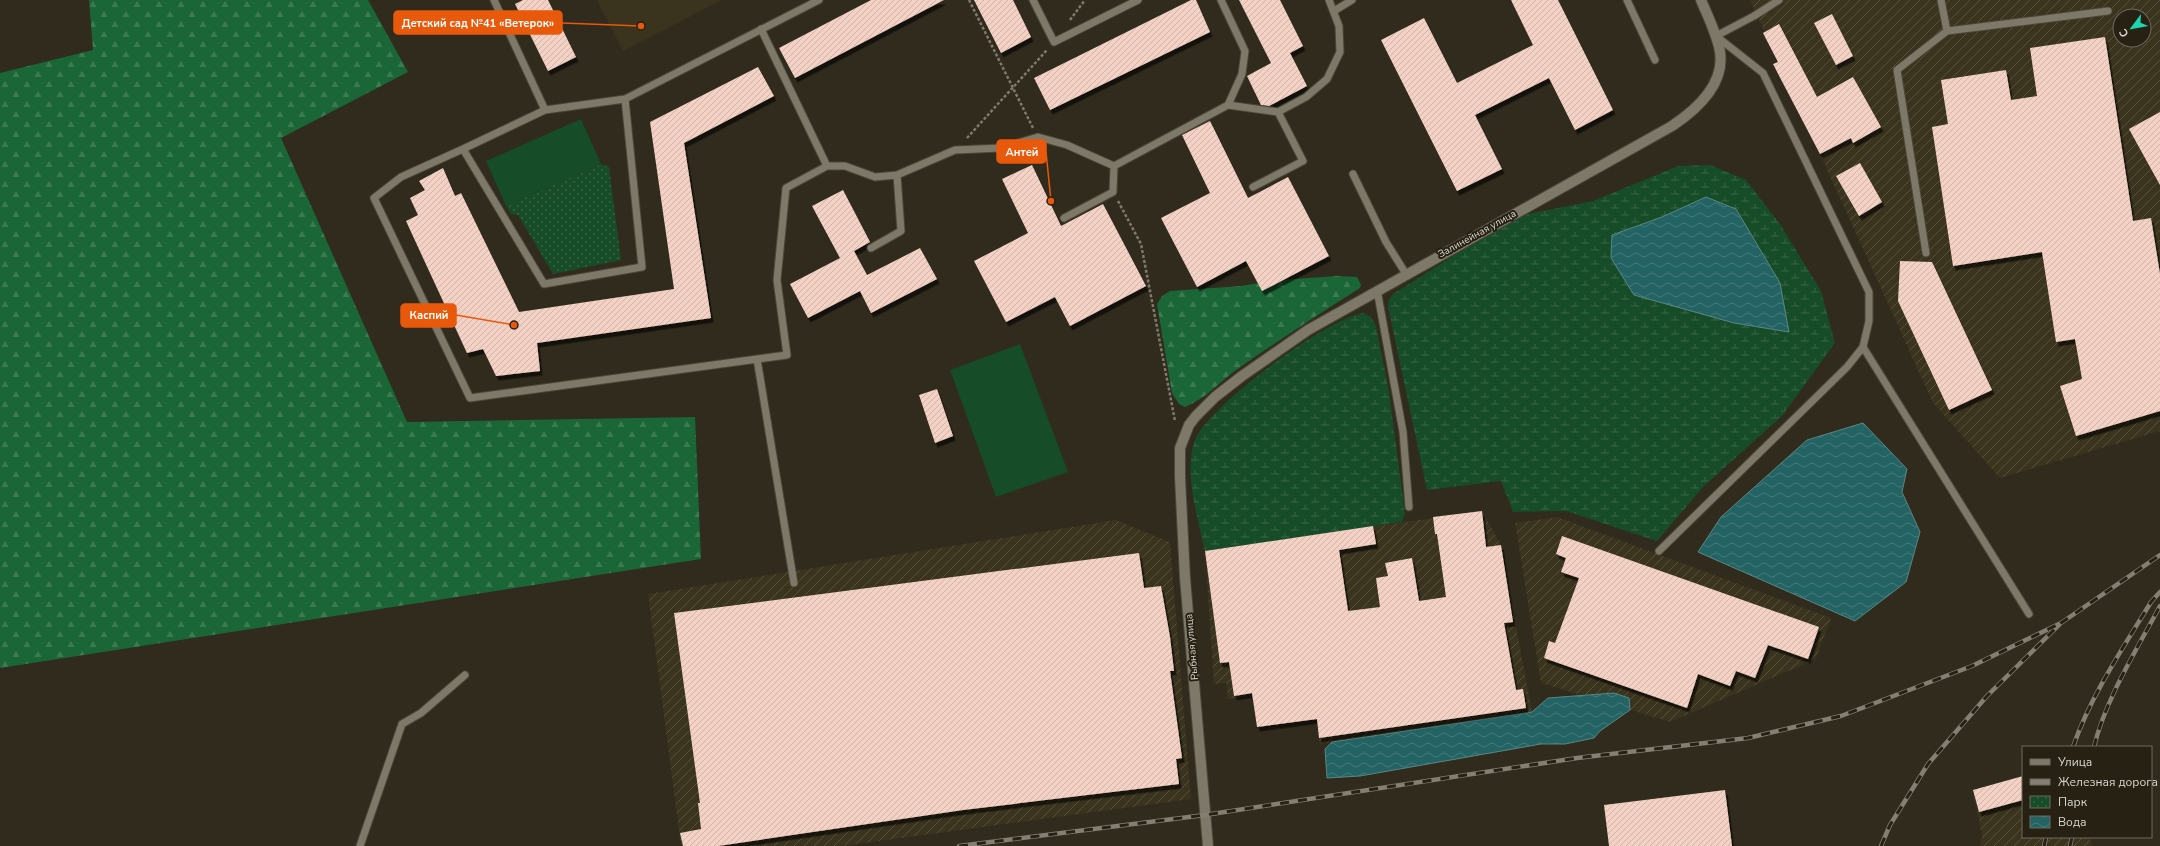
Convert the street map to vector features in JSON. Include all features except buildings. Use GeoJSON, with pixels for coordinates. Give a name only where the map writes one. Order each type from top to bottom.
{"type":"FeatureCollection","features":[{"type":"Feature","properties":{"kind":"street","name":"Залинейная улица"},"geometry":{"type":"LineString","coordinates":[[1180,448],[1196,416],[1221,393],[1308,330],[1672,126],[1699,105],[1716,80],[1720,67],[1720,53],[1716,36],[1701,0]]}},
{"type":"Feature","properties":{"kind":"street","name":"Рыбная улица"},"geometry":{"type":"LineString","coordinates":[[1180,448],[1185,578],[1208,846]]}},
{"type":"Feature","properties":{"kind":"lane"},"geometry":{"type":"LineString","coordinates":[[494,0],[545,110]]}},
{"type":"Feature","properties":{"kind":"lane"},"geometry":{"type":"LineString","coordinates":[[819,0],[624,99],[545,110],[401,178],[374,198],[470,398],[787,355],[777,280],[786,188],[827,166],[845,166],[875,177],[897,175],[955,150],[1001,148],[1038,137],[1067,145],[1114,166]]}},
{"type":"Feature","properties":{"kind":"lane"},"geometry":{"type":"LineString","coordinates":[[1033,0],[1054,42],[1138,0]]}},
{"type":"Feature","properties":{"kind":"lane"},"geometry":{"type":"LineString","coordinates":[[1221,0],[1245,51],[1242,74],[1228,105]]}},
{"type":"Feature","properties":{"kind":"lane"},"geometry":{"type":"LineString","coordinates":[[1114,166],[1228,105],[1278,112],[1306,97],[1328,80],[1340,52],[1339,26],[1329,0]]}},
{"type":"Feature","properties":{"kind":"lane"},"geometry":{"type":"LineString","coordinates":[[1334,11],[1352,0]]}},
{"type":"Feature","properties":{"kind":"lane"},"geometry":{"type":"LineString","coordinates":[[1627,0],[1656,60]]}},
{"type":"Feature","properties":{"kind":"lane"},"geometry":{"type":"LineString","coordinates":[[1659,551],[1847,367],[1863,347],[1869,321],[1869,292],[1763,73],[1716,36],[1754,16],[1779,0]]}},
{"type":"Feature","properties":{"kind":"lane"},"geometry":{"type":"LineString","coordinates":[[1942,0],[1946,31]]}},
{"type":"Feature","properties":{"kind":"lane"},"geometry":{"type":"LineString","coordinates":[[1926,253],[1897,70],[1946,31],[2108,11]]}},
{"type":"Feature","properties":{"kind":"lane"},"geometry":{"type":"LineString","coordinates":[[761,29],[827,166]]}},
{"type":"Feature","properties":{"kind":"lane"},"geometry":{"type":"LineString","coordinates":[[463,149],[544,284],[642,267],[624,99]]}},
{"type":"Feature","properties":{"kind":"lane"},"geometry":{"type":"LineString","coordinates":[[1253,187],[1303,161],[1278,112]]}},
{"type":"Feature","properties":{"kind":"lane"},"geometry":{"type":"LineString","coordinates":[[1064,218],[1113,192],[1114,166]]}},
{"type":"Feature","properties":{"kind":"lane"},"geometry":{"type":"LineString","coordinates":[[1353,174],[1386,242],[1406,274]]}},
{"type":"Feature","properties":{"kind":"lane"},"geometry":{"type":"LineString","coordinates":[[871,248],[901,231],[897,175]]}},
{"type":"Feature","properties":{"kind":"lane"},"geometry":{"type":"LineString","coordinates":[[1377,290],[1403,432],[1409,507]]}},
{"type":"Feature","properties":{"kind":"lane"},"geometry":{"type":"LineString","coordinates":[[1863,347],[2029,614]]}},
{"type":"Feature","properties":{"kind":"lane"},"geometry":{"type":"LineString","coordinates":[[758,359],[794,583]]}},
{"type":"Feature","properties":{"kind":"lane"},"geometry":{"type":"LineString","coordinates":[[360,846],[402,724],[421,713],[466,674]]}},
{"type":"Feature","properties":{"kind":"path"},"geometry":{"type":"LineString","coordinates":[[968,0],[1038,137]]}},
{"type":"Feature","properties":{"kind":"path"},"geometry":{"type":"LineString","coordinates":[[1067,24],[1085,0]]}},
{"type":"Feature","properties":{"kind":"path"},"geometry":{"type":"LineString","coordinates":[[955,150],[1054,42]]}},
{"type":"Feature","properties":{"kind":"path"},"geometry":{"type":"LineString","coordinates":[[1113,192],[1141,244],[1176,425]]}},
{"type":"Feature","properties":{"kind":"shaded area"},"geometry":{"type":"Polygon","coordinates":[[[597,0],[722,0],[623,51],[597,0]]]}},
{"type":"Feature","properties":{"kind":"shaded area"},"geometry":{"type":"Polygon","coordinates":[[[1750,0],[2160,0],[2160,431],[2000,478],[1933,403],[1750,0]]]}},
{"type":"Feature","properties":{"kind":"shaded area"},"geometry":{"type":"Polygon","coordinates":[[[1482,511],[1501,545],[1532,712],[1320,744],[1312,687],[1228,699],[1226,683],[1214,684],[1205,551],[1482,511]]]}},
{"type":"Feature","properties":{"kind":"shaded area"},"geometry":{"type":"Polygon","coordinates":[[[1557,517],[1831,618],[1816,659],[1670,722],[1541,683],[1515,523],[1557,517]]]}},
{"type":"Feature","properties":{"kind":"shaded area"},"geometry":{"type":"Polygon","coordinates":[[[1116,520],[1170,542],[1191,799],[842,846],[681,846],[648,594],[1116,520]]]}},
{"type":"Feature","properties":{"kind":"shaded area"},"geometry":{"type":"Polygon","coordinates":[[[2022,776],[2022,838],[2089,838],[2093,846],[1980,846],[1982,836],[1973,790],[2022,776]]]}},
{"type":"Feature","properties":{"kind":"green space"},"geometry":{"type":"Polygon","coordinates":[[[89,0],[368,0],[408,72],[281,138],[407,422],[695,417],[701,559],[0,668],[0,73],[93,50],[89,0]]]}},
{"type":"Feature","properties":{"kind":"green space"},"geometry":{"type":"Polygon","coordinates":[[[581,119],[601,164],[506,206],[486,161],[581,119]]]}},
{"type":"Feature","properties":{"kind":"green space"},"geometry":{"type":"Polygon","coordinates":[[[601,164],[609,167],[621,260],[553,274],[518,215],[511,214],[506,206],[601,164]]]}},
{"type":"Feature","properties":{"kind":"green space"},"geometry":{"type":"Polygon","coordinates":[[[1710,165],[1746,180],[1780,224],[1821,291],[1835,343],[1782,416],[1704,486],[1657,541],[1566,511],[1513,512],[1501,481],[1427,490],[1388,307],[1389,299],[1393,294],[1464,249],[1528,214],[1593,201],[1678,166],[1710,165]]]}},
{"type":"Feature","properties":{"kind":"green space"},"geometry":{"type":"Polygon","coordinates":[[[1338,276],[1357,277],[1361,285],[1360,288],[1299,327],[1232,373],[1200,399],[1185,407],[1179,404],[1172,393],[1157,304],[1162,296],[1170,291],[1241,286],[1279,280],[1338,276]]]}},
{"type":"Feature","properties":{"kind":"green space"},"geometry":{"type":"Polygon","coordinates":[[[1363,313],[1371,317],[1376,326],[1389,392],[1405,514],[1402,522],[1205,551],[1191,480],[1192,452],[1195,440],[1205,425],[1222,407],[1245,386],[1271,366],[1298,346],[1324,330],[1346,318],[1363,313]]]}},
{"type":"Feature","properties":{"kind":"green space"},"geometry":{"type":"Polygon","coordinates":[[[1020,344],[1068,472],[996,497],[950,370],[1020,344]]]}},
{"type":"Feature","properties":{"kind":"water"},"geometry":{"type":"Polygon","coordinates":[[[1706,197],[1736,209],[1780,283],[1789,332],[1734,323],[1634,295],[1611,258],[1612,235],[1662,217],[1706,197]]]}},
{"type":"Feature","properties":{"kind":"water"},"geometry":{"type":"Polygon","coordinates":[[[1863,423],[1907,469],[1902,492],[1920,532],[1906,582],[1855,621],[1698,552],[1721,517],[1807,440],[1863,423]]]}},
{"type":"Feature","properties":{"kind":"water"},"geometry":{"type":"Polygon","coordinates":[[[1614,693],[1629,698],[1630,710],[1600,731],[1594,738],[1565,744],[1541,744],[1360,776],[1327,778],[1325,749],[1332,742],[1532,712],[1548,698],[1614,693]]]}},
{"type":"Feature","properties":{"kind":"railway"},"geometry":{"type":"LineString","coordinates":[[1881,846],[1890,825],[1928,764],[1987,696],[2061,623],[2160,555]]}},
{"type":"Feature","properties":{"kind":"railway"},"geometry":{"type":"LineString","coordinates":[[2073,746],[2080,728],[2108,672],[2151,602],[2160,592]]}},
{"type":"Feature","properties":{"kind":"railway"},"geometry":{"type":"LineString","coordinates":[[2094,746],[2099,729],[2114,693],[2160,606]]}},
{"type":"Feature","properties":{"kind":"railway"},"geometry":{"type":"LineString","coordinates":[[959,846],[1205,815],[1577,758],[1748,738],[1841,716],[1972,666],[2061,623]]}},
{"type":"Feature","properties":{"kind":"railway"},"geometry":{"type":"LineString","coordinates":[[2044,846],[2046,838]]}},
{"type":"Feature","properties":{"kind":"railway"},"geometry":{"type":"LineString","coordinates":[[2070,846],[2072,838]]}},
{"type":"Feature","properties":{"kind":"place","name":"Детский сад №41 «Ветерок»"},"geometry":{"type":"Point","coordinates":[641,26]}},
{"type":"Feature","properties":{"kind":"place","name":"Антей"},"geometry":{"type":"Point","coordinates":[1051,201]}},
{"type":"Feature","properties":{"kind":"place","name":"Каспий"},"geometry":{"type":"Point","coordinates":[514,325]}}]}
